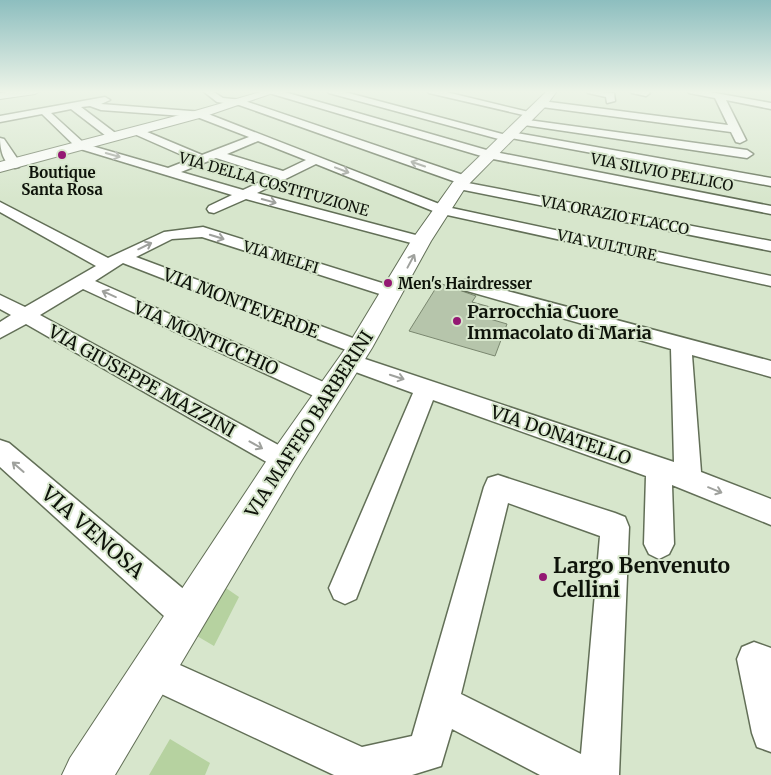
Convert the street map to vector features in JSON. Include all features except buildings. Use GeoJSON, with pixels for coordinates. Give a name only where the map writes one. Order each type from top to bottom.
{"type":"FeatureCollection","features":[{"type":"Feature","properties":{"kind":"street","name":"VIA DELLA COSTITUZIONE"},"geometry":{"type":"LineString","coordinates":[[61,127],[81,146],[243,194],[421,241]]}},
{"type":"Feature","properties":{"kind":"street"},"geometry":{"type":"LineString","coordinates":[[102,127],[114,136]]}},
{"type":"Feature","properties":{"kind":"street"},"geometry":{"type":"LineString","coordinates":[[0,167],[150,127]]}},
{"type":"Feature","properties":{"kind":"street","name":"VIA VULTURE"},"geometry":{"type":"LineString","coordinates":[[231,127],[443,210],[771,281]]}},
{"type":"Feature","properties":{"kind":"street"},"geometry":{"type":"LineString","coordinates":[[305,127],[465,179],[492,176]]}},
{"type":"Feature","properties":{"kind":"street","name":"VIA SILVIO PELLICO"},"geometry":{"type":"LineString","coordinates":[[396,127],[488,154],[771,210]]}},
{"type":"Feature","properties":{"kind":"street","name":"VIA MAFFEO BARBERINI"},"geometry":{"type":"LineString","coordinates":[[87,775],[151,670],[284,461],[355,355],[421,241],[465,179],[517,127]]}},
{"type":"Feature","properties":{"kind":"street"},"geometry":{"type":"LineString","coordinates":[[591,127],[766,181]]}},
{"type":"Feature","properties":{"kind":"street"},"geometry":{"type":"LineString","coordinates":[[618,127],[747,154]]}},
{"type":"Feature","properties":{"kind":"street"},"geometry":{"type":"LineString","coordinates":[[715,127],[734,129],[771,192]]}},
{"type":"Feature","properties":{"kind":"street"},"geometry":{"type":"LineString","coordinates":[[136,131],[200,159]]}},
{"type":"Feature","properties":{"kind":"street"},"geometry":{"type":"LineString","coordinates":[[169,172],[257,138]]}},
{"type":"Feature","properties":{"kind":"street"},"geometry":{"type":"LineString","coordinates":[[0,141],[15,164]]}},
{"type":"Feature","properties":{"kind":"street"},"geometry":{"type":"LineString","coordinates":[[215,154],[283,175]]}},
{"type":"Feature","properties":{"kind":"street"},"geometry":{"type":"LineString","coordinates":[[214,209],[316,160]]}},
{"type":"Feature","properties":{"kind":"street","name":"VIA ORAZIO FLACCO"},"geometry":{"type":"LineString","coordinates":[[465,179],[771,246]]}},
{"type":"Feature","properties":{"kind":"street","name":"VIA MONTEVERDE"},"geometry":{"type":"LineString","coordinates":[[0,206],[116,261],[355,355]]}},
{"type":"Feature","properties":{"kind":"street","name":"VIA MELFI"},"geometry":{"type":"LineString","coordinates":[[116,261],[169,234],[202,232],[392,292]]}},
{"type":"Feature","properties":{"kind":"street"},"geometry":{"type":"LineString","coordinates":[[0,331],[116,261]]}},
{"type":"Feature","properties":{"kind":"street","name":"VIA MONTICCHIO"},"geometry":{"type":"LineString","coordinates":[[82,282],[329,394]]}},
{"type":"Feature","properties":{"kind":"street"},"geometry":{"type":"LineString","coordinates":[[466,285],[771,369]]}},
{"type":"Feature","properties":{"kind":"street","name":"VIA GIUSEPPE MAZZINI"},"geometry":{"type":"LineString","coordinates":[[0,301],[284,461]]}},
{"type":"Feature","properties":{"kind":"street"},"geometry":{"type":"LineString","coordinates":[[681,343],[688,480]]}},
{"type":"Feature","properties":{"kind":"street","name":"VIA DONATELLO"},"geometry":{"type":"LineString","coordinates":[[355,355],[427,387],[659,469],[771,512]]}},
{"type":"Feature","properties":{"kind":"street"},"geometry":{"type":"LineString","coordinates":[[345,588],[427,387]]}},
{"type":"Feature","properties":{"kind":"street","name":"VIA VENOSA"},"geometry":{"type":"LineString","coordinates":[[0,451],[187,614]]}},
{"type":"Feature","properties":{"kind":"street"},"geometry":{"type":"LineString","coordinates":[[659,469],[660,544]]}},
{"type":"Feature","properties":{"kind":"street"},"geometry":{"type":"LineString","coordinates":[[151,670],[361,767],[427,752],[498,487],[615,527],[599,775]]}},
{"type":"Feature","properties":{"kind":"street"},"geometry":{"type":"LineString","coordinates":[[771,666],[754,659],[771,733]]}},
{"type":"Feature","properties":{"kind":"street"},"geometry":{"type":"LineString","coordinates":[[440,703],[581,775]]}},
{"type":"Feature","properties":{"kind":"green space"},"geometry":{"type":"Polygon","coordinates":[[[223,586],[239,597],[214,646],[197,636],[223,586]]]}},
{"type":"Feature","properties":{"kind":"green space"},"geometry":{"type":"Polygon","coordinates":[[[170,739],[210,763],[205,775],[149,775],[170,739]]]}},
{"type":"Feature","properties":{"kind":"place","name":"Boutique Santa Rosa"},"geometry":{"type":"Point","coordinates":[62,155]}},
{"type":"Feature","properties":{"kind":"place","name":"Men's Hairdresser"},"geometry":{"type":"Point","coordinates":[388,283]}},
{"type":"Feature","properties":{"kind":"place","name":"Parrocchia Cuore Immacolato di Maria"},"geometry":{"type":"Point","coordinates":[457,321]}},
{"type":"Feature","properties":{"kind":"place","name":"Largo Benvenuto Cellini"},"geometry":{"type":"Point","coordinates":[543,577]}}]}
